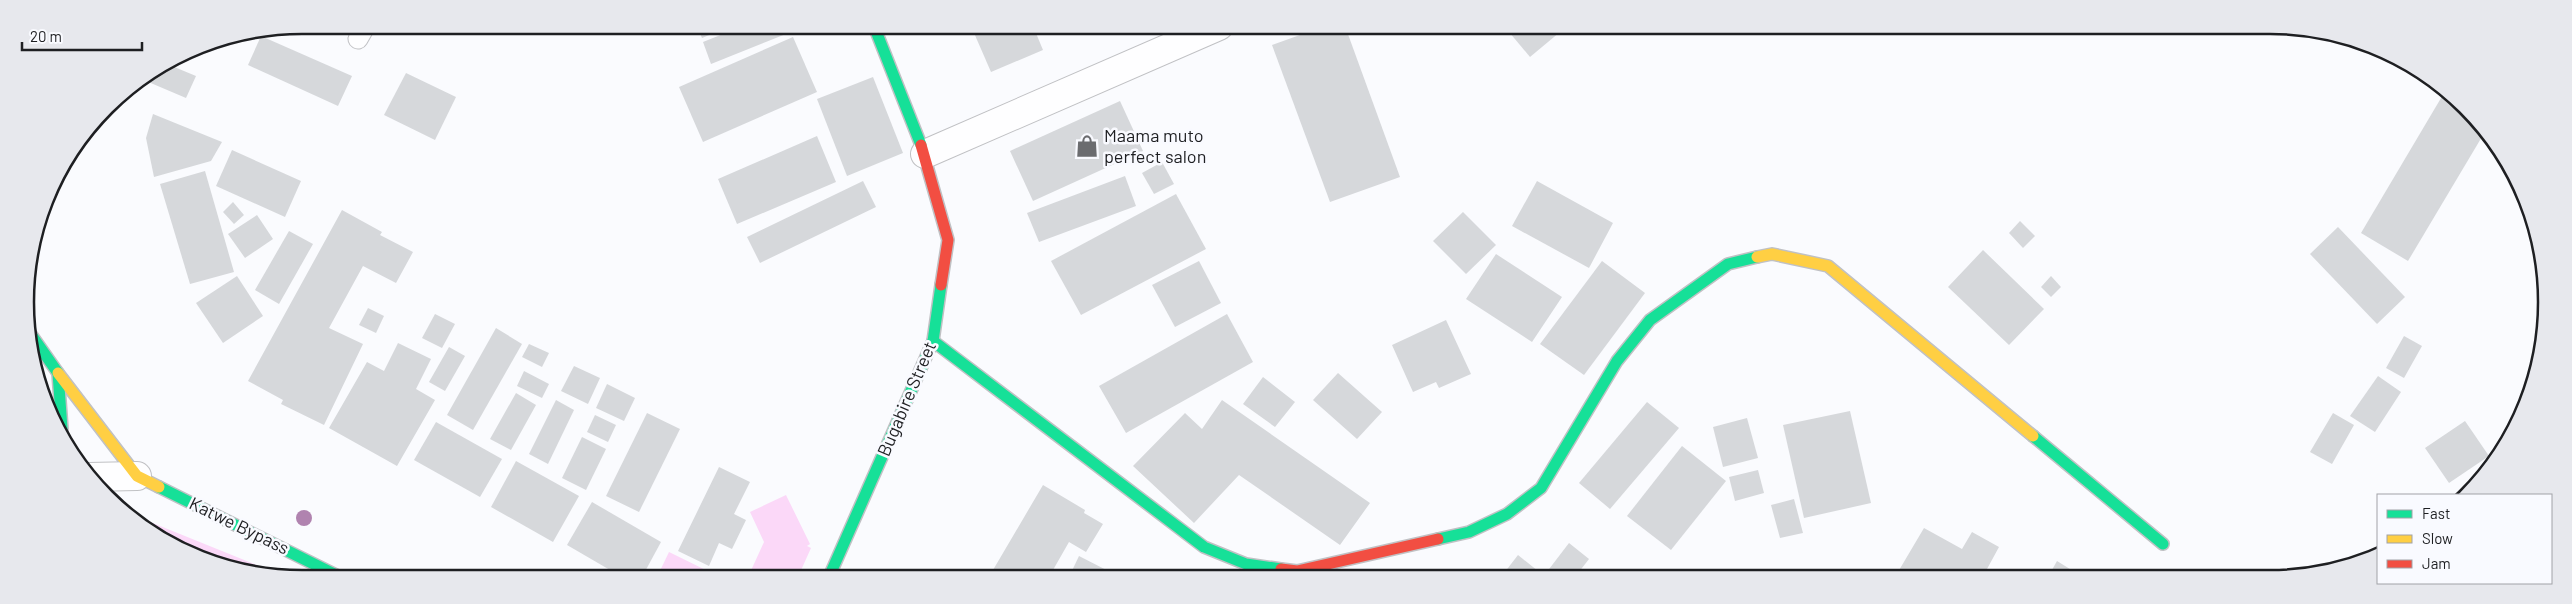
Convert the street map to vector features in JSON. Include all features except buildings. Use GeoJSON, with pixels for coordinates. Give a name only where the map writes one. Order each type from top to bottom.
{"type":"FeatureCollection","features":[{"type":"Feature","properties":{"kind":"street","name":"Bugabire Street"},"geometry":{"type":"LineString","coordinates":[[832,570],[933,341],[948,240],[925,154],[877,34]]}},
{"type":"Feature","properties":{"kind":"street"},"geometry":{"type":"LineString","coordinates":[[925,154],[1201,34]]}},
{"type":"Feature","properties":{"kind":"street"},"geometry":{"type":"LineString","coordinates":[[1301,570],[1469,532],[1507,514],[1541,488],[1618,361],[1650,320],[1728,264],[1772,254],[1828,266],[2163,544]]}},
{"type":"Feature","properties":{"kind":"street"},"geometry":{"type":"LineString","coordinates":[[933,341],[1204,547],[1246,564],[1290,570]]}},
{"type":"Feature","properties":{"kind":"street","name":"Katwe Bypass"},"geometry":{"type":"LineString","coordinates":[[37,343],[137,476],[326,570]]}},
{"type":"Feature","properties":{"kind":"street"},"geometry":{"type":"LineString","coordinates":[[58,372],[61,422]]}},
{"type":"Feature","properties":{"kind":"street","name":"Katwe Bypass"},"geometry":{"type":"LineString","coordinates":[[98,477],[137,476]]}},
{"type":"Feature","properties":{"kind":"shaded area"},"geometry":{"type":"Polygon","coordinates":[[[786,495],[810,544],[807,546],[811,548],[801,570],[751,570],[764,542],[750,512],[786,495]]]}},
{"type":"Feature","properties":{"kind":"shaded area"},"geometry":{"type":"Polygon","coordinates":[[[147,521],[261,567],[233,561],[199,550],[183,543],[147,521]]]}},
{"type":"Feature","properties":{"kind":"shaded area"},"geometry":{"type":"Polygon","coordinates":[[[669,552],[706,570],[660,570],[669,552]]]}},
{"type":"Feature","properties":{"kind":"traffic: fast"},"geometry":{"type":"LineString","coordinates":[[877,34],[921,145]]}},
{"type":"Feature","properties":{"kind":"traffic: fast"},"geometry":{"type":"LineString","coordinates":[[1438,539],[1469,532],[1507,514],[1541,488],[1617,361],[1650,320],[1728,264],[1757,257]]}},
{"type":"Feature","properties":{"kind":"traffic: fast"},"geometry":{"type":"LineString","coordinates":[[832,570],[933,341],[941,285]]}},
{"type":"Feature","properties":{"kind":"traffic: fast"},"geometry":{"type":"LineString","coordinates":[[933,341],[1204,547],[1246,564],[1281,569]]}},
{"type":"Feature","properties":{"kind":"traffic: fast"},"geometry":{"type":"LineString","coordinates":[[37,343],[58,373],[61,422]]}},
{"type":"Feature","properties":{"kind":"traffic: fast"},"geometry":{"type":"LineString","coordinates":[[2033,436],[2163,544]]}},
{"type":"Feature","properties":{"kind":"traffic: fast"},"geometry":{"type":"LineString","coordinates":[[159,487],[326,570]]}},
{"type":"Feature","properties":{"kind":"traffic: slow"},"geometry":{"type":"LineString","coordinates":[[1757,257],[1772,254],[1828,266],[2033,436]]}},
{"type":"Feature","properties":{"kind":"traffic: slow"},"geometry":{"type":"LineString","coordinates":[[58,373],[137,476],[159,487]]}},
{"type":"Feature","properties":{"kind":"traffic: jam"},"geometry":{"type":"LineString","coordinates":[[921,145],[948,240],[941,285]]}},
{"type":"Feature","properties":{"kind":"traffic: jam"},"geometry":{"type":"LineString","coordinates":[[1301,570],[1438,539]]}},
{"type":"Feature","properties":{"kind":"traffic: jam"},"geometry":{"type":"LineString","coordinates":[[1281,569],[1289,570]]}},
{"type":"Feature","properties":{"kind":"place","name":"Maama muto perfect salon"},"geometry":{"type":"Point","coordinates":[1087,146]}}]}
